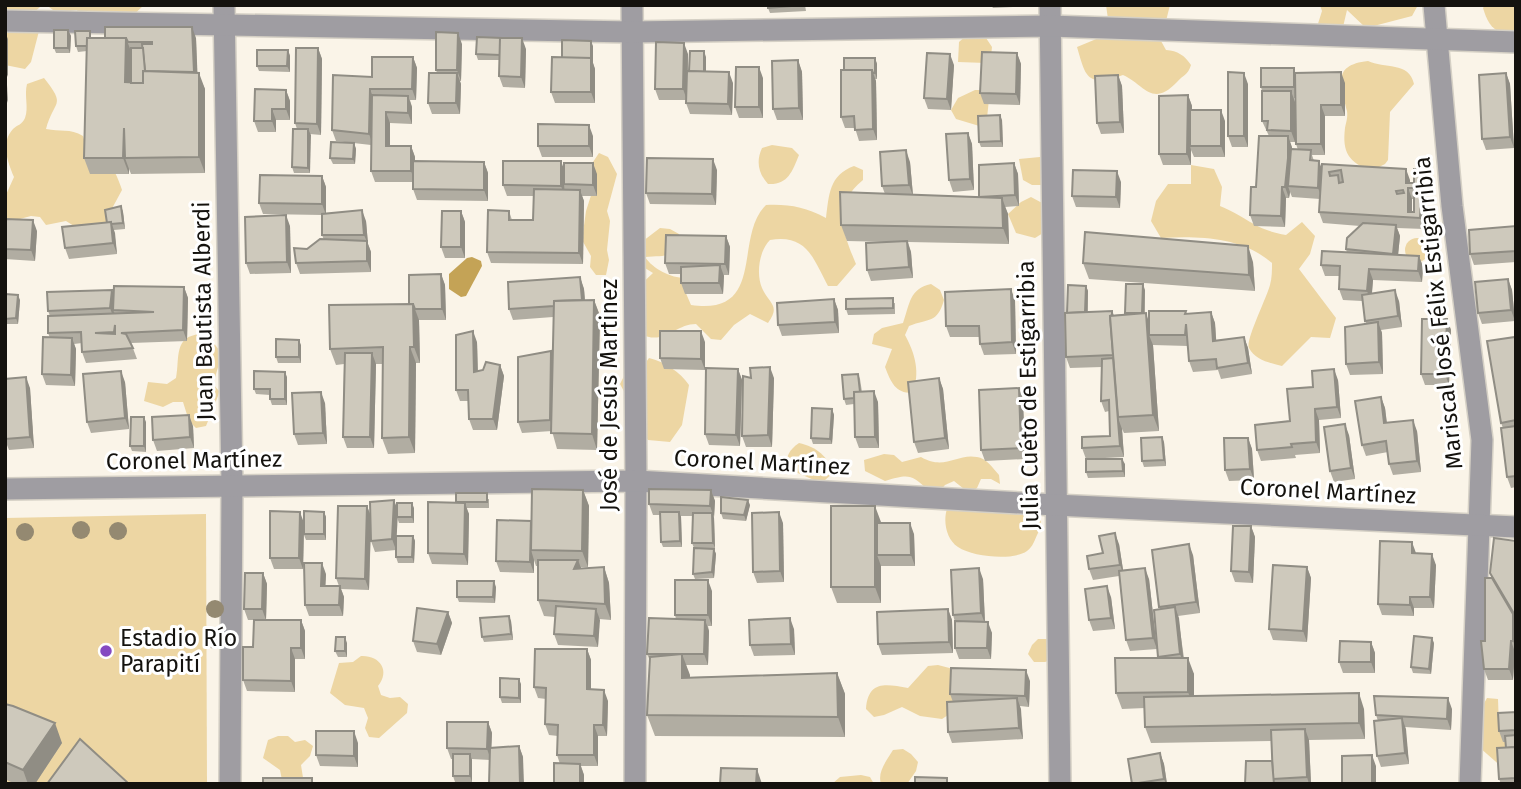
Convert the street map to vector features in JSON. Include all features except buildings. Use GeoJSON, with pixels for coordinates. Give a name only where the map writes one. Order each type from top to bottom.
{"type":"FeatureCollection","features":[{"type":"Feature","properties":{"kind":"street","name":"José de Jesús Martinez"},"geometry":{"type":"LineString","coordinates":[[632,5],[636,481],[635,784]]}},
{"type":"Feature","properties":{"kind":"street","name":"Mariscal José Félix Estigarribia"},"geometry":{"type":"LineString","coordinates":[[1434,5],[1452,206],[1482,440],[1470,784]]}},
{"type":"Feature","properties":{"kind":"street"},"geometry":{"type":"LineString","coordinates":[[5,21],[224,15],[631,32],[1050,16],[1438,40],[1516,42]]}},
{"type":"Feature","properties":{"kind":"street","name":"Juan Bautista Alberdi"},"geometry":{"type":"LineString","coordinates":[[224,15],[232,485],[230,784]]}},
{"type":"Feature","properties":{"kind":"street","name":"Julia Cuéto de Estigarribia"},"geometry":{"type":"LineString","coordinates":[[1050,16],[1060,784]]}},
{"type":"Feature","properties":{"kind":"street","name":"Coronel Martínez"},"geometry":{"type":"LineString","coordinates":[[5,489],[636,481],[1516,527]]}},
{"type":"Feature","properties":{"kind":"shaded area"},"geometry":{"type":"Polygon","coordinates":[[[5,5],[144,5],[129,19],[82,19],[77,10],[57,13],[49,7],[40,7],[32,14],[39,31],[31,62],[25,69],[5,65],[5,5]]]}},
{"type":"Feature","properties":{"kind":"shaded area"},"geometry":{"type":"Polygon","coordinates":[[[1106,5],[1170,5],[1161,41],[1166,50],[1183,56],[1191,65],[1187,73],[1168,90],[1155,94],[1123,75],[1102,80],[1090,77],[1077,47],[1106,35],[1109,26],[1106,5]]]}},
{"type":"Feature","properties":{"kind":"shaded area"},"geometry":{"type":"Polygon","coordinates":[[[1320,5],[1418,5],[1412,16],[1366,28],[1347,10],[1343,27],[1316,30],[1322,11],[1320,5]]]}},
{"type":"Feature","properties":{"kind":"shaded area"},"geometry":{"type":"Polygon","coordinates":[[[1485,5],[1516,5],[1516,30],[1502,34],[1495,29],[1486,17],[1483,8],[1485,5]]]}},
{"type":"Feature","properties":{"kind":"shaded area"},"geometry":{"type":"Polygon","coordinates":[[[978,34],[986,38],[992,47],[991,56],[986,63],[958,62],[959,42],[967,35],[978,34]]]}},
{"type":"Feature","properties":{"kind":"shaded area"},"geometry":{"type":"Polygon","coordinates":[[[1368,61],[1407,72],[1414,84],[1390,112],[1388,160],[1371,171],[1352,160],[1346,150],[1344,137],[1347,113],[1341,86],[1343,72],[1348,67],[1368,61]]]}},
{"type":"Feature","properties":{"kind":"shaded area"},"geometry":{"type":"Polygon","coordinates":[[[44,78],[57,99],[46,129],[69,131],[83,136],[91,149],[110,164],[117,176],[122,190],[109,214],[110,224],[82,231],[66,221],[46,225],[40,217],[31,216],[12,221],[5,217],[5,197],[14,177],[6,153],[7,140],[13,129],[25,118],[27,84],[44,78]]]}},
{"type":"Feature","properties":{"kind":"shaded area"},"geometry":{"type":"Polygon","coordinates":[[[975,90],[985,90],[989,99],[986,128],[956,119],[951,110],[958,98],[975,90]]]}},
{"type":"Feature","properties":{"kind":"shaded area"},"geometry":{"type":"Polygon","coordinates":[[[772,145],[792,148],[799,155],[785,180],[768,184],[760,171],[759,158],[762,148],[772,145]]]}},
{"type":"Feature","properties":{"kind":"shaded area"},"geometry":{"type":"Polygon","coordinates":[[[599,153],[608,157],[617,174],[607,211],[610,221],[606,275],[596,275],[590,267],[591,256],[582,240],[586,211],[595,183],[593,162],[599,153]]]}},
{"type":"Feature","properties":{"kind":"shaded area"},"geometry":{"type":"Polygon","coordinates":[[[1040,157],[1050,160],[1042,185],[1032,185],[1023,180],[1019,159],[1040,157]]]}},
{"type":"Feature","properties":{"kind":"shaded area"},"geometry":{"type":"Polygon","coordinates":[[[1191,165],[1214,169],[1222,187],[1220,206],[1275,233],[1286,235],[1302,222],[1315,236],[1310,254],[1299,269],[1336,318],[1330,338],[1311,337],[1282,366],[1263,360],[1252,352],[1249,348],[1250,337],[1270,285],[1272,263],[1260,254],[1234,243],[1191,237],[1161,238],[1151,221],[1156,201],[1168,184],[1191,184],[1191,165]]]}},
{"type":"Feature","properties":{"kind":"shaded area"},"geometry":{"type":"Polygon","coordinates":[[[854,166],[863,170],[863,180],[847,199],[843,220],[847,241],[856,264],[837,286],[828,286],[813,258],[801,245],[782,239],[770,240],[763,250],[759,270],[762,288],[774,308],[768,323],[750,314],[734,325],[721,340],[711,339],[696,324],[656,338],[641,334],[636,289],[653,273],[640,265],[643,241],[660,228],[679,234],[675,248],[668,255],[645,257],[663,272],[685,278],[682,284],[691,305],[715,305],[730,299],[739,287],[756,219],[766,205],[797,207],[826,218],[835,180],[854,166]]]}},
{"type":"Feature","properties":{"kind":"shaded area"},"geometry":{"type":"Polygon","coordinates":[[[1031,197],[1044,204],[1043,233],[1035,238],[1016,233],[1008,214],[1031,197]]]}},
{"type":"Feature","properties":{"kind":"shaded area"},"geometry":{"type":"Polygon","coordinates":[[[1417,238],[1426,241],[1429,250],[1426,259],[1417,262],[1408,259],[1405,250],[1408,241],[1417,238]]]}},
{"type":"Feature","properties":{"kind":"shaded area"},"geometry":{"type":"Polygon","coordinates":[[[467,258],[481,261],[482,266],[466,296],[461,297],[449,289],[449,274],[467,258]]]}},
{"type":"Feature","properties":{"kind":"shaded area"},"geometry":{"type":"Polygon","coordinates":[[[931,284],[940,290],[944,300],[935,317],[909,326],[905,335],[914,356],[916,378],[912,393],[901,391],[894,386],[885,367],[892,349],[872,344],[874,334],[882,328],[903,323],[914,294],[931,284]]]}},
{"type":"Feature","properties":{"kind":"shaded area"},"geometry":{"type":"Polygon","coordinates":[[[201,334],[210,338],[222,354],[213,384],[219,391],[218,396],[206,426],[196,428],[189,421],[183,402],[173,402],[163,407],[144,401],[148,382],[167,384],[176,378],[182,344],[186,339],[201,334]]]}},
{"type":"Feature","properties":{"kind":"shaded area"},"geometry":{"type":"Polygon","coordinates":[[[649,358],[672,368],[689,385],[682,425],[670,442],[648,440],[641,432],[635,412],[620,384],[625,374],[644,365],[649,358]]]}},
{"type":"Feature","properties":{"kind":"shaded area"},"geometry":{"type":"Polygon","coordinates":[[[799,443],[821,453],[832,474],[825,480],[814,480],[786,468],[789,454],[799,443]]]}},
{"type":"Feature","properties":{"kind":"shaded area"},"geometry":{"type":"Polygon","coordinates":[[[884,454],[894,455],[902,462],[921,457],[937,462],[970,456],[980,458],[999,475],[1000,484],[991,479],[981,479],[977,488],[969,493],[954,481],[939,492],[929,491],[909,477],[885,481],[865,471],[864,460],[884,454]]]}},
{"type":"Feature","properties":{"kind":"shaded area"},"geometry":{"type":"Polygon","coordinates":[[[1026,502],[1038,514],[1041,524],[1032,545],[1021,554],[1003,557],[973,553],[958,547],[948,535],[945,519],[947,509],[1026,502]]]}},
{"type":"Feature","properties":{"kind":"shaded area","name":"Estadio Río Parapití"},"geometry":{"type":"Polygon","coordinates":[[[206,514],[207,784],[5,784],[5,518],[206,514]]]}},
{"type":"Feature","properties":{"kind":"shaded area"},"geometry":{"type":"Polygon","coordinates":[[[1038,639],[1048,639],[1054,659],[1034,662],[1028,654],[1038,639]]]}},
{"type":"Feature","properties":{"kind":"shaded area"},"geometry":{"type":"Polygon","coordinates":[[[361,656],[373,658],[381,665],[383,674],[378,686],[381,695],[400,697],[408,704],[407,713],[379,738],[369,737],[365,728],[368,718],[364,708],[345,705],[330,693],[339,663],[353,662],[361,656]]]}},
{"type":"Feature","properties":{"kind":"shaded area"},"geometry":{"type":"Polygon","coordinates":[[[938,665],[957,670],[962,678],[951,713],[942,719],[920,716],[902,707],[874,717],[866,709],[867,700],[874,689],[886,685],[908,688],[928,666],[938,665]]]}},
{"type":"Feature","properties":{"kind":"shaded area"},"geometry":{"type":"Polygon","coordinates":[[[1487,698],[1498,699],[1499,727],[1510,743],[1503,768],[1479,747],[1483,728],[1479,727],[1482,707],[1487,698]]]}},
{"type":"Feature","properties":{"kind":"shaded area"},"geometry":{"type":"Polygon","coordinates":[[[288,736],[295,742],[305,740],[313,746],[310,756],[301,765],[304,784],[282,780],[280,770],[263,758],[268,740],[288,736]]]}},
{"type":"Feature","properties":{"kind":"shaded area"},"geometry":{"type":"Polygon","coordinates":[[[903,749],[918,762],[916,771],[907,784],[881,784],[881,771],[893,750],[903,749]]]}},
{"type":"Feature","properties":{"kind":"shaded area"},"geometry":{"type":"Polygon","coordinates":[[[840,777],[870,777],[874,784],[832,784],[840,777]]]}},
{"type":"Feature","properties":{"kind":"place","name":"Estadio Río Parapití"},"geometry":{"type":"Point","coordinates":[106,651]}}]}
